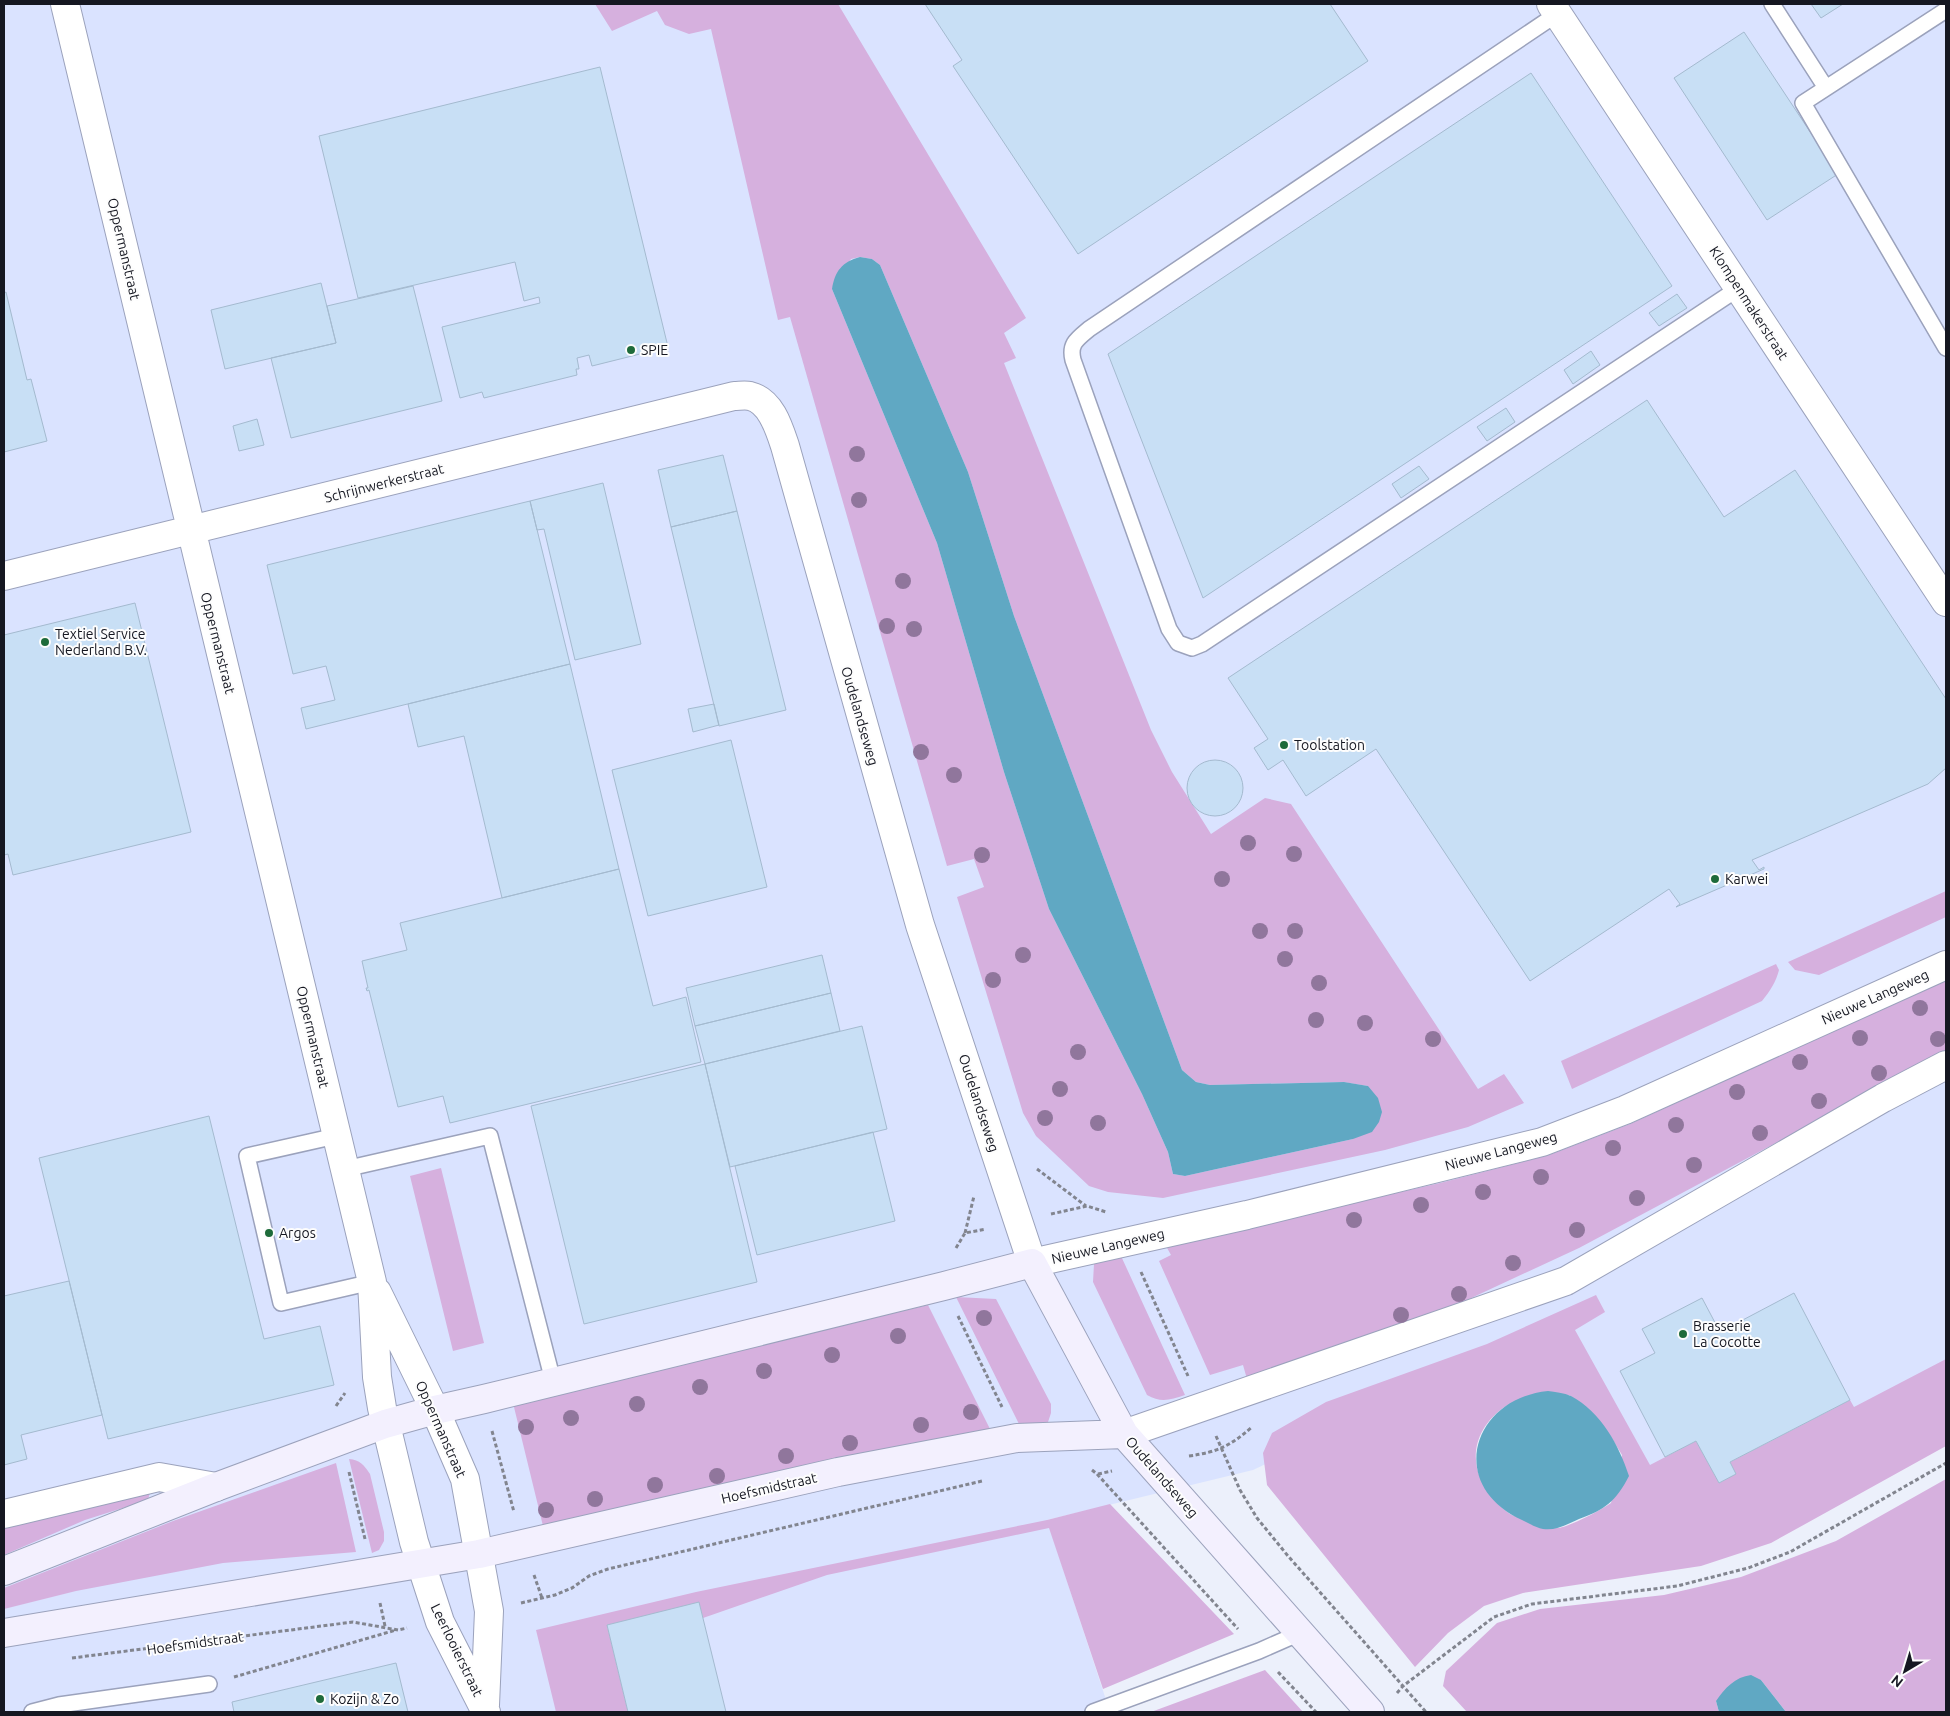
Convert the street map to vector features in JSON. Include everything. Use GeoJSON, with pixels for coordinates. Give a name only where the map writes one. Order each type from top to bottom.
{"type":"FeatureCollection","features":[{"type":"Feature","properties":{"kind":"street","name":"Oppermanstraat"},"geometry":{"type":"LineString","coordinates":[[65,4],[372,1282],[377,1377],[385,1424],[420,1564]]}},
{"type":"Feature","properties":{"kind":"street","name":"Klompenmakerstraat"},"geometry":{"type":"LineString","coordinates":[[1554,9],[1946,602]]}},
{"type":"Feature","properties":{"kind":"street","name":"Schrijnwerkerstraat"},"geometry":{"type":"LineString","coordinates":[[4,576],[734,396],[751,396],[764,403]]}},
{"type":"Feature","properties":{"kind":"street","name":"Oudelandseweg"},"geometry":{"type":"LineString","coordinates":[[764,403],[776,421],[785,446],[920,924],[1032,1263],[1124,1434],[1300,1633],[1381,1706]]}},
{"type":"Feature","properties":{"kind":"street","name":"Nieuwe Langeweg"},"geometry":{"type":"LineString","coordinates":[[1032,1263],[1247,1215],[1542,1142],[1625,1110],[1946,965]]}},
{"type":"Feature","properties":{"kind":"street"},"geometry":{"type":"LineString","coordinates":[[1124,1434],[1566,1281],[1882,1098],[1946,1065]]}},
{"type":"Feature","properties":{"kind":"street"},"geometry":{"type":"LineString","coordinates":[[4,1571],[216,1487],[385,1424],[434,1410],[1032,1263]]}},
{"type":"Feature","properties":{"kind":"street","name":"Oppermanstraat"},"geometry":{"type":"LineString","coordinates":[[372,1282],[465,1479],[479,1554]]}},
{"type":"Feature","properties":{"kind":"street","name":"Hoefsmidstraat"},"geometry":{"type":"LineString","coordinates":[[4,1633],[479,1554],[838,1472],[1017,1438],[1124,1434]]}},
{"type":"Feature","properties":{"kind":"street"},"geometry":{"type":"LineString","coordinates":[[4,1514],[159,1477],[216,1487]]}},
{"type":"Feature","properties":{"kind":"street","name":"Leerlooierstraat"},"geometry":{"type":"LineString","coordinates":[[479,1554],[488,1612],[485,1710]]}},
{"type":"Feature","properties":{"kind":"street","name":"Leerlooierstraat"},"geometry":{"type":"LineString","coordinates":[[420,1564],[440,1622],[485,1710]]}},
{"type":"Feature","properties":{"kind":"lane"},"geometry":{"type":"LineString","coordinates":[[1772,4],[1826,88]]}},
{"type":"Feature","properties":{"kind":"lane"},"geometry":{"type":"LineString","coordinates":[[1554,9],[1089,329],[1076,340],[1071,352],[1073,360],[1169,629],[1178,644],[1192,648],[1202,644],[1739,288]]}},
{"type":"Feature","properties":{"kind":"lane"},"geometry":{"type":"LineString","coordinates":[[1946,10],[1803,103],[1946,348]]}},
{"type":"Feature","properties":{"kind":"lane"},"geometry":{"type":"LineString","coordinates":[[336,1136],[246,1156],[280,1303],[372,1282]]}},
{"type":"Feature","properties":{"kind":"lane"},"geometry":{"type":"LineString","coordinates":[[345,1169],[490,1136],[553,1381]]}},
{"type":"Feature","properties":{"kind":"lane"},"geometry":{"type":"LineString","coordinates":[[1092,1712],[1258,1651],[1300,1633]]}},
{"type":"Feature","properties":{"kind":"lane"},"geometry":{"type":"LineString","coordinates":[[32,1712],[59,1705],[209,1684]]}},
{"type":"Feature","properties":{"kind":"lane"},"geometry":{"type":"LineString","coordinates":[[114,1697],[118,1712]]}},
{"type":"Feature","properties":{"kind":"path"},"geometry":{"type":"LineString","coordinates":[[1128,1242],[1240,1490],[1257,1518],[1288,1556],[1426,1712]]}},
{"type":"Feature","properties":{"kind":"path"},"geometry":{"type":"LineString","coordinates":[[944,1286],[1017,1438]]}},
{"type":"Feature","properties":{"kind":"path"},"geometry":{"type":"LineString","coordinates":[[484,1399],[522,1545],[542,1598]]}},
{"type":"Feature","properties":{"kind":"path"},"geometry":{"type":"LineString","coordinates":[[342,1440],[385,1626]]}},
{"type":"Feature","properties":{"kind":"path"},"geometry":{"type":"LineString","coordinates":[[1381,1706],[1403,1686],[1494,1617],[1532,1604],[1677,1586],[1748,1568],[1790,1552],[1946,1464]]}},
{"type":"Feature","properties":{"kind":"path"},"geometry":{"type":"LineString","coordinates":[[1091,1469],[1098,1474],[1258,1651],[1316,1712]]}},
{"type":"Feature","properties":{"kind":"path"},"geometry":{"type":"LineString","coordinates":[[488,1612],[572,1588],[589,1576],[608,1569],[984,1481]]}},
{"type":"Feature","properties":{"kind":"path","name":"Hoefsmidstraat"},"geometry":{"type":"LineString","coordinates":[[68,1659],[353,1622],[385,1626],[398,1630],[440,1622]]}},
{"type":"Feature","properties":{"kind":"path"},"geometry":{"type":"LineString","coordinates":[[209,1684],[398,1630]]}},
{"type":"Feature","properties":{"kind":"shaded area"},"geometry":{"type":"Polygon","coordinates":[[[4,4],[1946,4],[1946,1409],[1731,1501],[1651,1498],[1556,1327],[1253,1470],[1047,1520],[1110,1712],[4,1712],[4,4]]]}},
{"type":"Feature","properties":{"kind":"shaded area"},"geometry":{"type":"Polygon","coordinates":[[[595,4],[838,4],[1026,318],[1004,333],[1016,358],[1004,363],[1151,730],[1172,772],[1211,834],[1265,798],[1291,804],[1478,1089],[1504,1074],[1524,1103],[1468,1127],[1385,1150],[1163,1198],[1108,1192],[1089,1186],[1036,1136],[1023,1113],[957,897],[984,887],[974,859],[947,866],[790,317],[778,320],[711,29],[689,34],[665,25],[657,11],[612,31],[595,4]],[[860,257],[851,259],[832,289],[937,543],[1004,772],[1049,909],[1142,1094],[1168,1152],[1173,1174],[1185,1176],[1353,1139],[1368,1086],[1343,1082],[1210,1085],[1196,1082],[1182,1070],[1014,616],[968,472],[880,265],[872,259],[860,257]]]}},
{"type":"Feature","properties":{"kind":"shaded area"},"geometry":{"type":"Polygon","coordinates":[[[1946,891],[1946,917],[1819,975],[1795,970],[1788,962],[1946,891]]]}},
{"type":"Feature","properties":{"kind":"shaded area"},"geometry":{"type":"Polygon","coordinates":[[[1776,964],[1779,970],[1776,978],[1762,1001],[1572,1089],[1561,1061],[1776,964]]]}},
{"type":"Feature","properties":{"kind":"shaded area"},"geometry":{"type":"Polygon","coordinates":[[[1946,979],[1946,1052],[1579,1248],[1467,1300],[1247,1379],[1243,1365],[1210,1375],[1159,1261],[1171,1255],[1166,1246],[1440,1183],[1549,1155],[1630,1124],[1946,979]]]}},
{"type":"Feature","properties":{"kind":"shaded area"},"geometry":{"type":"Polygon","coordinates":[[[441,1168],[484,1343],[453,1351],[410,1176],[441,1168]]]}},
{"type":"Feature","properties":{"kind":"shaded area"},"geometry":{"type":"Polygon","coordinates":[[[1121,1256],[1185,1395],[1166,1400],[1147,1395],[1093,1282],[1094,1264],[1121,1256]]]}},
{"type":"Feature","properties":{"kind":"shaded area"},"geometry":{"type":"Polygon","coordinates":[[[1596,1295],[1605,1312],[1575,1330],[1650,1465],[1696,1441],[1719,1483],[1736,1474],[1730,1462],[1850,1400],[1854,1407],[1946,1359],[1946,1446],[1771,1543],[1701,1566],[1523,1593],[1484,1606],[1448,1633],[1415,1667],[1267,1485],[1263,1453],[1272,1433],[1326,1402],[1487,1344],[1596,1295]],[[1569,1395],[1510,1404],[1494,1416],[1485,1427],[1479,1438],[1476,1451],[1479,1476],[1495,1500],[1510,1514],[1550,1527],[1559,1528],[1586,1517],[1611,1503],[1622,1455],[1600,1422],[1569,1395]]]}},
{"type":"Feature","properties":{"kind":"shaded area"},"geometry":{"type":"Polygon","coordinates":[[[956,1297],[996,1299],[1051,1404],[1048,1422],[1022,1430],[956,1297]]]}},
{"type":"Feature","properties":{"kind":"shaded area"},"geometry":{"type":"Polygon","coordinates":[[[928,1305],[992,1433],[543,1526],[513,1403],[928,1305]]]}},
{"type":"Feature","properties":{"kind":"shaded area"},"geometry":{"type":"Polygon","coordinates":[[[349,1459],[356,1460],[370,1474],[384,1532],[384,1541],[379,1550],[372,1553],[349,1459]]]}},
{"type":"Feature","properties":{"kind":"shaded area"},"geometry":{"type":"Polygon","coordinates":[[[336,1463],[356,1552],[223,1563],[76,1591],[4,1609],[4,1588],[173,1521],[336,1463]]]}},
{"type":"Feature","properties":{"kind":"shaded area"},"geometry":{"type":"Polygon","coordinates":[[[1946,1479],[1946,1712],[1786,1712],[1761,1680],[1716,1701],[1719,1712],[1467,1712],[1443,1686],[1446,1671],[1497,1623],[1540,1609],[1664,1595],[1741,1577],[1836,1541],[1946,1479]]]}},
{"type":"Feature","properties":{"kind":"shaded area"},"geometry":{"type":"Polygon","coordinates":[[[150,1492],[148,1500],[85,1520],[4,1555],[4,1528],[150,1492]]]}},
{"type":"Feature","properties":{"kind":"shaded area"},"geometry":{"type":"Polygon","coordinates":[[[1110,1504],[1234,1634],[1103,1689],[1049,1528],[827,1575],[703,1618],[699,1603],[607,1625],[628,1712],[556,1712],[536,1630],[696,1592],[1047,1520],[1110,1504]]]}},
{"type":"Feature","properties":{"kind":"shaded area"},"geometry":{"type":"Polygon","coordinates":[[[1265,1670],[1303,1712],[1151,1712],[1265,1670]]]}},
{"type":"Feature","properties":{"kind":"water"},"geometry":{"type":"Polygon","coordinates":[[[860,257],[872,259],[880,265],[968,472],[1014,616],[1182,1070],[1196,1082],[1210,1085],[1344,1082],[1368,1086],[1378,1098],[1382,1112],[1379,1122],[1372,1132],[1353,1139],[1185,1176],[1173,1174],[1168,1152],[1142,1094],[1049,909],[1004,772],[937,543],[832,289],[840,268],[860,257]]]}},
{"type":"Feature","properties":{"kind":"water"},"geometry":{"type":"Polygon","coordinates":[[[1548,1391],[1571,1396],[1582,1403],[1600,1420],[1614,1441],[1629,1476],[1609,1504],[1588,1516],[1553,1529],[1532,1525],[1498,1505],[1483,1486],[1477,1466],[1478,1445],[1486,1426],[1501,1410],[1522,1397],[1548,1391]]]}},
{"type":"Feature","properties":{"kind":"water"},"geometry":{"type":"Polygon","coordinates":[[[1751,1675],[1761,1680],[1786,1712],[1719,1712],[1716,1701],[1723,1692],[1735,1681],[1751,1675]]]}},
{"type":"Feature","properties":{"kind":"building"},"geometry":{"type":"Polygon","coordinates":[[[925,4],[1330,4],[1368,61],[1078,254],[953,66],[962,60],[925,4]]]}},
{"type":"Feature","properties":{"kind":"building"},"geometry":{"type":"Polygon","coordinates":[[[1811,4],[1843,4],[1821,18],[1811,4]]]}},
{"type":"Feature","properties":{"kind":"building"},"geometry":{"type":"Polygon","coordinates":[[[1744,32],[1838,174],[1767,220],[1674,78],[1744,32]]]}},
{"type":"Feature","properties":{"kind":"building"},"geometry":{"type":"Polygon","coordinates":[[[600,67],[668,347],[592,366],[589,355],[577,358],[579,369],[576,369],[577,375],[484,398],[482,392],[460,398],[442,327],[540,303],[539,297],[524,301],[515,262],[358,298],[319,136],[600,67]]]}},
{"type":"Feature","properties":{"kind":"building"},"geometry":{"type":"Polygon","coordinates":[[[1531,73],[1672,286],[1203,598],[1108,354],[1531,73]]]}},
{"type":"Feature","properties":{"kind":"building"},"geometry":{"type":"Polygon","coordinates":[[[321,283],[336,343],[225,369],[211,310],[321,283]]]}},
{"type":"Feature","properties":{"kind":"building"},"geometry":{"type":"Polygon","coordinates":[[[413,286],[442,401],[291,438],[271,358],[336,343],[327,306],[413,286]]]}},
{"type":"Feature","properties":{"kind":"building"},"geometry":{"type":"Polygon","coordinates":[[[6,292],[27,380],[31,379],[47,441],[4,452],[4,293],[6,292]]]}},
{"type":"Feature","properties":{"kind":"building"},"geometry":{"type":"Polygon","coordinates":[[[1677,294],[1687,308],[1659,326],[1649,313],[1677,294]]]}},
{"type":"Feature","properties":{"kind":"building"},"geometry":{"type":"Polygon","coordinates":[[[1591,351],[1600,365],[1573,384],[1564,370],[1591,351]]]}},
{"type":"Feature","properties":{"kind":"building"},"geometry":{"type":"Polygon","coordinates":[[[1647,400],[1724,517],[1795,470],[1946,699],[1946,768],[1928,784],[1752,860],[1759,870],[1764,867],[1764,869],[1676,907],[1680,904],[1669,889],[1530,981],[1376,749],[1306,796],[1283,760],[1268,770],[1254,748],[1268,739],[1228,678],[1647,400]]]}},
{"type":"Feature","properties":{"kind":"building"},"geometry":{"type":"Polygon","coordinates":[[[1506,408],[1515,422],[1487,441],[1477,427],[1506,408]]]}},
{"type":"Feature","properties":{"kind":"building"},"geometry":{"type":"Polygon","coordinates":[[[257,419],[264,445],[239,451],[233,426],[257,419]]]}},
{"type":"Feature","properties":{"kind":"building"},"geometry":{"type":"Polygon","coordinates":[[[723,455],[737,511],[671,527],[658,470],[723,455]]]}},
{"type":"Feature","properties":{"kind":"building"},"geometry":{"type":"Polygon","coordinates":[[[1419,466],[1429,479],[1401,498],[1392,484],[1419,466]]]}},
{"type":"Feature","properties":{"kind":"building"},"geometry":{"type":"Polygon","coordinates":[[[603,483],[641,644],[575,660],[544,529],[537,530],[530,501],[603,483]]]}},
{"type":"Feature","properties":{"kind":"building"},"geometry":{"type":"Polygon","coordinates":[[[530,501],[570,664],[306,729],[301,708],[335,700],[326,666],[293,674],[267,565],[530,501]]]}},
{"type":"Feature","properties":{"kind":"building"},"geometry":{"type":"Polygon","coordinates":[[[737,511],[786,710],[719,726],[671,527],[737,511]]]}},
{"type":"Feature","properties":{"kind":"building"},"geometry":{"type":"Polygon","coordinates":[[[135,603],[191,832],[13,875],[8,854],[4,855],[4,635],[135,603]]]}},
{"type":"Feature","properties":{"kind":"building"},"geometry":{"type":"Polygon","coordinates":[[[570,664],[619,869],[502,898],[464,736],[418,747],[408,704],[570,664]]]}},
{"type":"Feature","properties":{"kind":"building"},"geometry":{"type":"Polygon","coordinates":[[[714,704],[719,725],[693,732],[688,709],[714,704]]]}},
{"type":"Feature","properties":{"kind":"building"},"geometry":{"type":"Polygon","coordinates":[[[731,740],[767,887],[648,916],[612,770],[731,740]]]}},
{"type":"Feature","properties":{"kind":"building"},"geometry":{"type":"Polygon","coordinates":[[[1209,760],[1221,760],[1231,764],[1239,772],[1243,788],[1239,804],[1231,812],[1221,816],[1209,816],[1199,812],[1191,804],[1187,794],[1187,782],[1191,772],[1199,764],[1209,760]]]}},
{"type":"Feature","properties":{"kind":"building"},"geometry":{"type":"Polygon","coordinates":[[[619,869],[653,1006],[686,997],[701,1062],[450,1123],[443,1096],[398,1107],[369,990],[367,991],[366,988],[368,988],[362,961],[407,950],[400,923],[619,869]]]}},
{"type":"Feature","properties":{"kind":"building"},"geometry":{"type":"Polygon","coordinates":[[[822,955],[831,993],[695,1026],[686,988],[822,955]]]}},
{"type":"Feature","properties":{"kind":"building"},"geometry":{"type":"Polygon","coordinates":[[[831,993],[840,1031],[705,1064],[695,1026],[831,993]]]}},
{"type":"Feature","properties":{"kind":"building"},"geometry":{"type":"Polygon","coordinates":[[[862,1026],[887,1129],[730,1167],[705,1064],[862,1026]]]}},
{"type":"Feature","properties":{"kind":"building"},"geometry":{"type":"Polygon","coordinates":[[[705,1064],[757,1282],[584,1324],[531,1106],[705,1064]]]}},
{"type":"Feature","properties":{"kind":"building"},"geometry":{"type":"Polygon","coordinates":[[[209,1116],[264,1339],[320,1326],[334,1385],[108,1439],[39,1158],[209,1116]]]}},
{"type":"Feature","properties":{"kind":"building"},"geometry":{"type":"Polygon","coordinates":[[[873,1132],[895,1221],[757,1255],[735,1166],[873,1132]]]}},
{"type":"Feature","properties":{"kind":"building"},"geometry":{"type":"Polygon","coordinates":[[[69,1281],[102,1415],[21,1435],[27,1459],[4,1465],[4,1296],[69,1281]]]}},
{"type":"Feature","properties":{"kind":"building"},"geometry":{"type":"Polygon","coordinates":[[[1794,1293],[1850,1400],[1730,1462],[1736,1474],[1719,1483],[1696,1441],[1665,1457],[1620,1371],[1655,1353],[1642,1329],[1702,1298],[1720,1332],[1794,1293]]]}},
{"type":"Feature","properties":{"kind":"building"},"geometry":{"type":"Polygon","coordinates":[[[699,1602],[726,1712],[628,1712],[607,1625],[699,1602]]]}},
{"type":"Feature","properties":{"kind":"building"},"geometry":{"type":"Polygon","coordinates":[[[396,1663],[408,1712],[234,1712],[232,1702],[396,1663]]]}},
{"type":"Feature","properties":{"kind":"place","name":"SPIE"},"geometry":{"type":"Point","coordinates":[631,350]}},
{"type":"Feature","properties":{"kind":"place","name":"Textiel Service Nederland B.V."},"geometry":{"type":"Point","coordinates":[45,642]}},
{"type":"Feature","properties":{"kind":"place","name":"Toolstation"},"geometry":{"type":"Point","coordinates":[1284,745]}},
{"type":"Feature","properties":{"kind":"place","name":"Karwei"},"geometry":{"type":"Point","coordinates":[1715,879]}},
{"type":"Feature","properties":{"kind":"place","name":"Argos"},"geometry":{"type":"Point","coordinates":[269,1233]}},
{"type":"Feature","properties":{"kind":"place","name":"Brasserie La Cocotte"},"geometry":{"type":"Point","coordinates":[1683,1334]}},
{"type":"Feature","properties":{"kind":"place","name":"Kozijn & Zo"},"geometry":{"type":"Point","coordinates":[320,1699]}}]}
